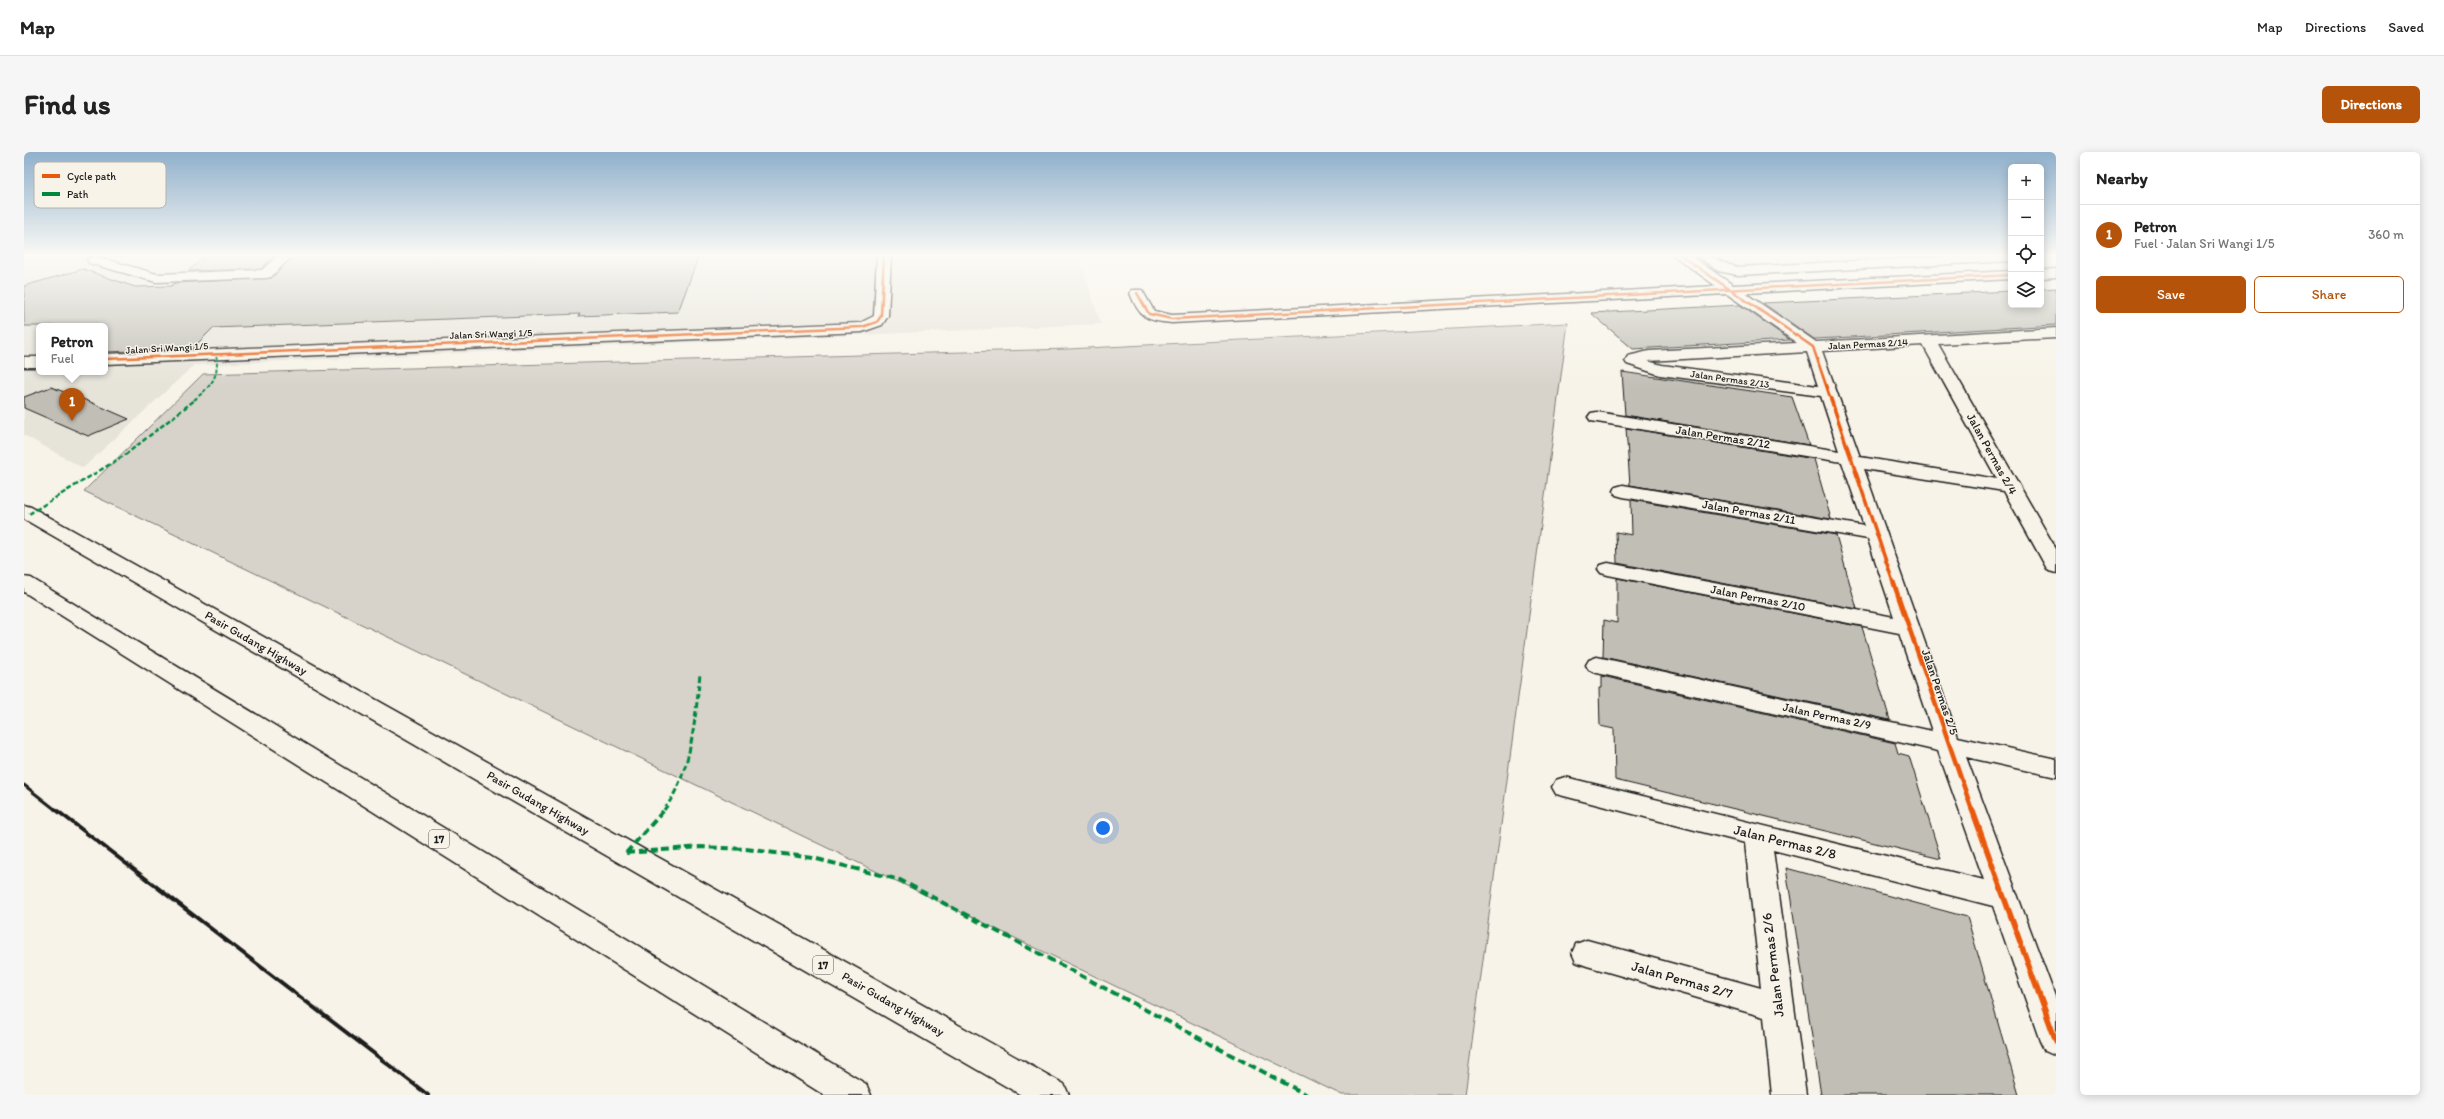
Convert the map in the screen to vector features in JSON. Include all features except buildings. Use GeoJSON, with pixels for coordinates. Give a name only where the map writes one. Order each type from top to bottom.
{"type":"FeatureCollection","features":[{"type":"Feature","properties":{"kind":"main road","name":"Jalan Sri Wangi 1/5"},"geometry":{"type":"LineString","coordinates":[[108,359],[862,327],[878,322],[881,316],[882,299]]}},
{"type":"Feature","properties":{"kind":"main road"},"geometry":{"type":"LineString","coordinates":[[1139,299],[1145,312],[1152,317],[1172,319],[1572,299]]}},
{"type":"Feature","properties":{"kind":"main road"},"geometry":{"type":"LineString","coordinates":[[1744,299],[1813,347]]}},
{"type":"Feature","properties":{"kind":"main road","name":"Jalan Permas 2/14"},"geometry":{"type":"LineString","coordinates":[[1633,361],[1634,359],[1649,356],[2055,335]]}},
{"type":"Feature","properties":{"kind":"main road","name":"Jalan Permas 2/4"},"geometry":{"type":"LineString","coordinates":[[1928,341],[2056,567]]}},
{"type":"Feature","properties":{"kind":"main road","name":"Jalan Permas 2/5"},"geometry":{"type":"LineString","coordinates":[[1813,347],[1907,627],[2056,1040]]}},
{"type":"Feature","properties":{"kind":"main road","name":"Jalan Permas 2/13"},"geometry":{"type":"LineString","coordinates":[[1633,361],[1660,370],[1829,392]]}},
{"type":"Feature","properties":{"kind":"main road"},"geometry":{"type":"LineString","coordinates":[[24,362],[36,362]]}},
{"type":"Feature","properties":{"kind":"main road","name":"Jalan Permas 2/12"},"geometry":{"type":"LineString","coordinates":[[1597,417],[1850,459],[2011,488]]}},
{"type":"Feature","properties":{"kind":"main road","name":"Jalan Permas 2/11"},"geometry":{"type":"LineString","coordinates":[[1623,491],[1875,534]]}},
{"type":"Feature","properties":{"kind":"main road","name":"Pasir Gudang Highway"},"geometry":{"type":"LineString","coordinates":[[24,511],[1052,1095]]}},
{"type":"Feature","properties":{"kind":"main road","name":"Jalan Permas 2/10"},"geometry":{"type":"LineString","coordinates":[[1608,569],[1907,627]]}},
{"type":"Feature","properties":{"kind":"main road","name":"17"},"geometry":{"type":"LineString","coordinates":[[24,583],[854,1095]]}},
{"type":"Feature","properties":{"kind":"main road","name":"Jalan Permas 2/9"},"geometry":{"type":"LineString","coordinates":[[1597,665],[2056,768]]}},
{"type":"Feature","properties":{"kind":"main road","name":"Jalan Permas 2/8"},"geometry":{"type":"LineString","coordinates":[[1565,787],[2005,896]]}},
{"type":"Feature","properties":{"kind":"main road","name":"Jalan Permas 2/6"},"geometry":{"type":"LineString","coordinates":[[1758,835],[1789,1095]]}},
{"type":"Feature","properties":{"kind":"main road","name":"Jalan Permas 2/7"},"geometry":{"type":"LineString","coordinates":[[1587,953],[1778,1007]]}},
{"type":"Feature","properties":{"kind":"shaded area"},"geometry":{"type":"Polygon","coordinates":[[[24,299],[1093,299],[1101,324],[194,365],[83,468],[24,435],[24,299]]]}},
{"type":"Feature","properties":{"kind":"shaded area"},"geometry":{"type":"Polygon","coordinates":[[[1568,323],[1465,1095],[1342,1095],[84,491],[203,374],[1068,349],[1568,323]]]}},
{"type":"Feature","properties":{"kind":"railway"},"geometry":{"type":"LineString","coordinates":[[24,785],[56,810]]}},
{"type":"Feature","properties":{"kind":"railway"},"geometry":{"type":"LineString","coordinates":[[55,809],[428,1095]]}},
{"type":"Feature","properties":{"kind":"marked path"},"geometry":{"type":"LineString","coordinates":[[29,514],[125,455],[211,386],[218,366],[216,354]]}},
{"type":"Feature","properties":{"kind":"marked path"},"geometry":{"type":"LineString","coordinates":[[626,853],[660,815],[677,789],[691,740],[700,674]]}},
{"type":"Feature","properties":{"kind":"marked path"},"geometry":{"type":"LineString","coordinates":[[626,853],[700,847],[724,847],[769,851],[813,858],[900,880],[1307,1095]]}},
{"type":"Feature","properties":{"kind":"cycle path"},"geometry":{"type":"LineString","coordinates":[[108,359],[862,327],[877,322],[881,316],[882,299]]}},
{"type":"Feature","properties":{"kind":"cycle path"},"geometry":{"type":"LineString","coordinates":[[1140,299],[1149,314],[1172,319],[1553,299]]}},
{"type":"Feature","properties":{"kind":"cycle path"},"geometry":{"type":"LineString","coordinates":[[1744,299],[1813,347],[1948,743],[2056,1041]]}},
{"type":"Feature","properties":{"kind":"place","name":"Petron"},"geometry":{"type":"Point","coordinates":[72,421]}}]}
